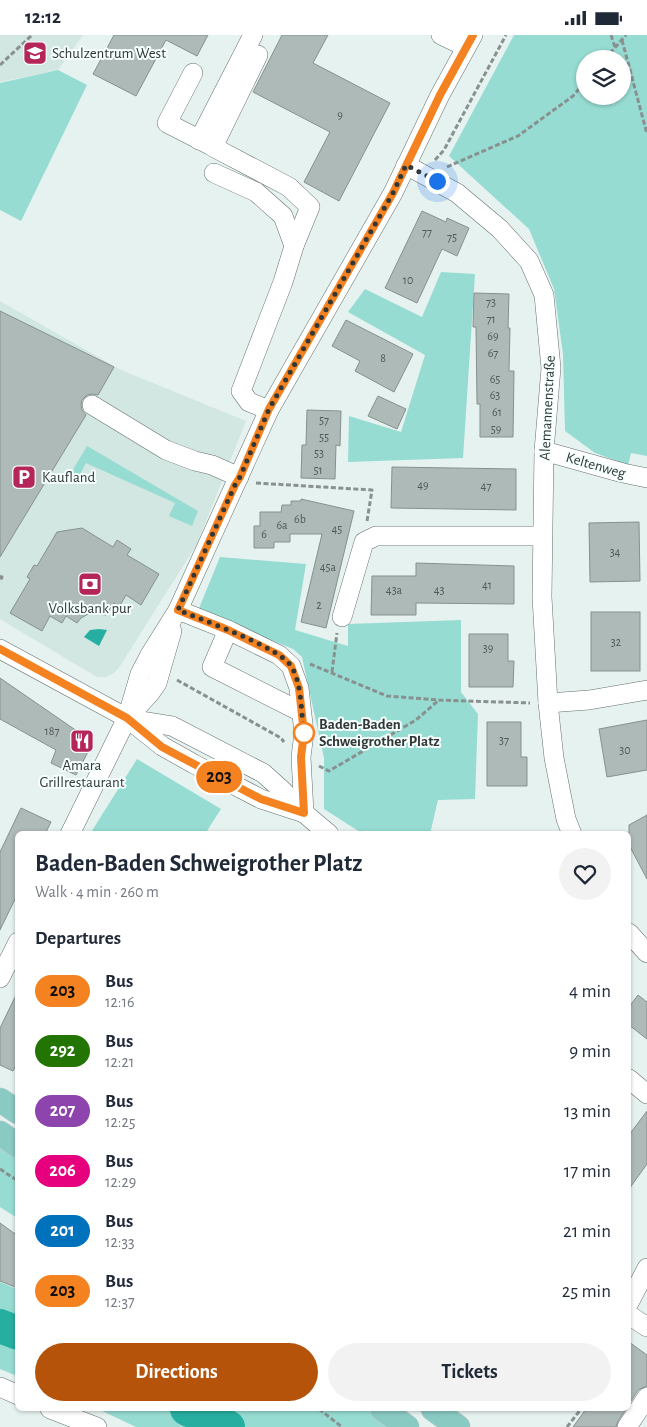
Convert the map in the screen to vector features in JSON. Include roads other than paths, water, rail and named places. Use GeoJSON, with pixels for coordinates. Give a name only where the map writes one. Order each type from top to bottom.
{"type":"FeatureCollection","features":[{"type":"Feature","properties":{"kind":"main road"},"geometry":{"type":"LineString","coordinates":[[0,1100],[15,1110]]}},
{"type":"Feature","properties":{"kind":"main road"},"geometry":{"type":"LineString","coordinates":[[0,1133],[15,1144]]}},
{"type":"Feature","properties":{"kind":"main road"},"geometry":{"type":"LineString","coordinates":[[385,1411],[407,1427]]}},
{"type":"Feature","properties":{"kind":"main road"},"geometry":{"type":"LineString","coordinates":[[436,1411],[458,1427]]}},
{"type":"Feature","properties":{"kind":"street"},"geometry":{"type":"LineString","coordinates":[[206,144],[253,35]]}},
{"type":"Feature","properties":{"kind":"street"},"geometry":{"type":"LineString","coordinates":[[71,831],[127,718],[140,674],[178,610],[269,409],[393,193],[470,41],[440,35]]}},
{"type":"Feature","properties":{"kind":"street"},"geometry":{"type":"LineString","coordinates":[[206,144],[258,55]]}},
{"type":"Feature","properties":{"kind":"street"},"geometry":{"type":"LineString","coordinates":[[192,73],[167,123],[290,187],[310,207],[241,391],[249,402],[269,409]]}},
{"type":"Feature","properties":{"kind":"street","name":"Alemannenstraße"},"geometry":{"type":"LineString","coordinates":[[406,165],[457,193],[506,235],[529,261],[544,295],[551,367],[544,451],[542,597],[548,703],[554,758],[566,819],[571,831]]}},
{"type":"Feature","properties":{"kind":"street"},"geometry":{"type":"LineString","coordinates":[[214,173],[256,193],[283,216],[294,246]]}},
{"type":"Feature","properties":{"kind":"street"},"geometry":{"type":"LineString","coordinates":[[92,405],[166,450],[212,465],[237,481]]}},
{"type":"Feature","properties":{"kind":"street","name":"Keltenweg"},"geometry":{"type":"LineString","coordinates":[[544,451],[647,478]]}},
{"type":"Feature","properties":{"kind":"street"},"geometry":{"type":"LineString","coordinates":[[342,617],[364,542],[376,536],[542,537]]}},
{"type":"Feature","properties":{"kind":"street"},"geometry":{"type":"LineString","coordinates":[[178,610],[228,630],[279,655],[291,666],[299,688],[304,733],[301,757],[304,813]]}},
{"type":"Feature","properties":{"kind":"street"},"geometry":{"type":"LineString","coordinates":[[127,718],[157,683],[178,610]]}},
{"type":"Feature","properties":{"kind":"street"},"geometry":{"type":"LineString","coordinates":[[228,630],[212,667],[301,712]]}},
{"type":"Feature","properties":{"kind":"street"},"geometry":{"type":"LineString","coordinates":[[0,649],[127,718],[172,726],[262,773],[325,831]]}},
{"type":"Feature","properties":{"kind":"street"},"geometry":{"type":"LineString","coordinates":[[548,703],[589,700],[647,690]]}},
{"type":"Feature","properties":{"kind":"street"},"geometry":{"type":"LineString","coordinates":[[631,935],[647,953]]}},
{"type":"Feature","properties":{"kind":"street"},"geometry":{"type":"LineString","coordinates":[[0,977],[15,948]]}},
{"type":"Feature","properties":{"kind":"street"},"geometry":{"type":"LineString","coordinates":[[631,1081],[647,1094]]}},
{"type":"Feature","properties":{"kind":"street"},"geometry":{"type":"LineString","coordinates":[[631,1299],[647,1268]]}},
{"type":"Feature","properties":{"kind":"street"},"geometry":{"type":"LineString","coordinates":[[631,1316],[647,1327]]}},
{"type":"Feature","properties":{"kind":"street"},"geometry":{"type":"LineString","coordinates":[[0,1387],[15,1394]]}},
{"type":"Feature","properties":{"kind":"street"},"geometry":{"type":"LineString","coordinates":[[627,1427],[647,1397]]}},
{"type":"Feature","properties":{"kind":"street"},"geometry":{"type":"LineString","coordinates":[[55,1411],[97,1427]]}},
{"type":"Feature","properties":{"kind":"waterway"},"geometry":{"type":"LineString","coordinates":[[0,1326],[15,1332]]}},
{"type":"Feature","properties":{"kind":"waterway"},"geometry":{"type":"LineString","coordinates":[[192,1411],[228,1427]]}},
{"type":"Feature","properties":{"kind":"place","name":"Schulzentrum West"},"geometry":{"type":"Point","coordinates":[35,53]}},
{"type":"Feature","properties":{"kind":"place","name":"Kaufland"},"geometry":{"type":"Point","coordinates":[24,477]}},
{"type":"Feature","properties":{"kind":"place","name":"Volksbank pur"},"geometry":{"type":"Point","coordinates":[90,584]}},
{"type":"Feature","properties":{"kind":"place","name":"Baden-Baden Schweigrother Platz"},"geometry":{"type":"Point","coordinates":[304,733]}},
{"type":"Feature","properties":{"kind":"place","name":"Amara Grillrestaurant"},"geometry":{"type":"Point","coordinates":[82,741]}}]}
